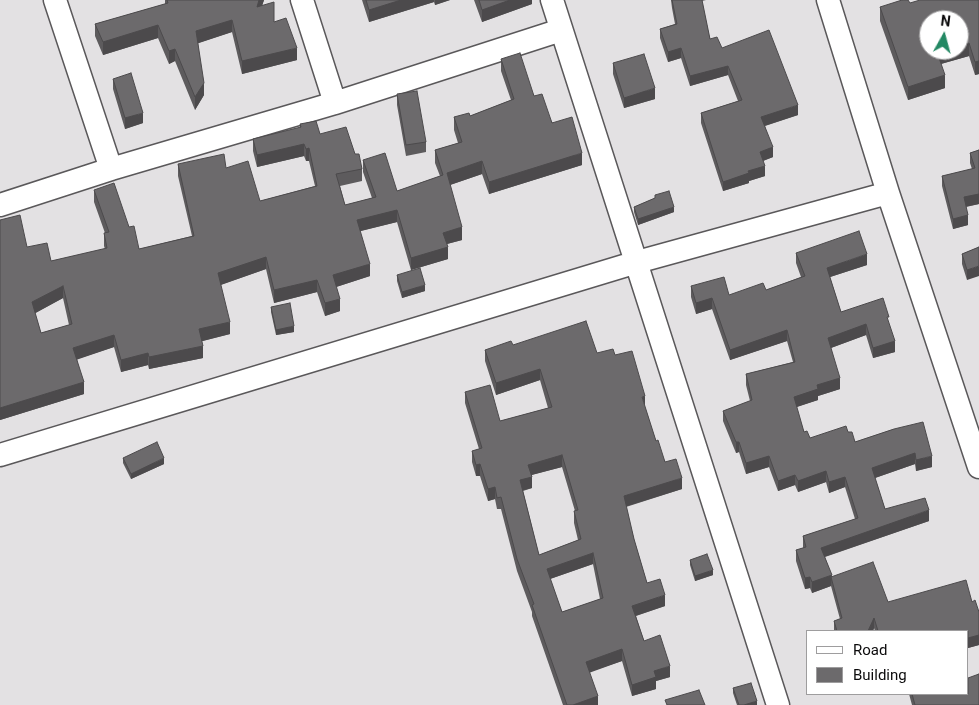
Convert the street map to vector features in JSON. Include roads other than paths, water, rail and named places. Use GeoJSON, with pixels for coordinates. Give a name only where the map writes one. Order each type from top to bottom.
{"type":"FeatureCollection","features":[{"type":"Feature","properties":{"kind":"street"},"geometry":{"type":"LineString","coordinates":[[56,0],[111,169]]}},
{"type":"Feature","properties":{"kind":"street"},"geometry":{"type":"LineString","coordinates":[[302,0],[335,103]]}},
{"type":"Feature","properties":{"kind":"street"},"geometry":{"type":"LineString","coordinates":[[552,0],[778,705]]}},
{"type":"Feature","properties":{"kind":"street"},"geometry":{"type":"LineString","coordinates":[[834,1],[888,193],[979,467]]}},
{"type":"Feature","properties":{"kind":"street"},"geometry":{"type":"LineString","coordinates":[[0,205],[111,169],[335,103],[561,30]]}},
{"type":"Feature","properties":{"kind":"street"},"geometry":{"type":"LineString","coordinates":[[0,455],[637,262],[888,193]]}}]}
